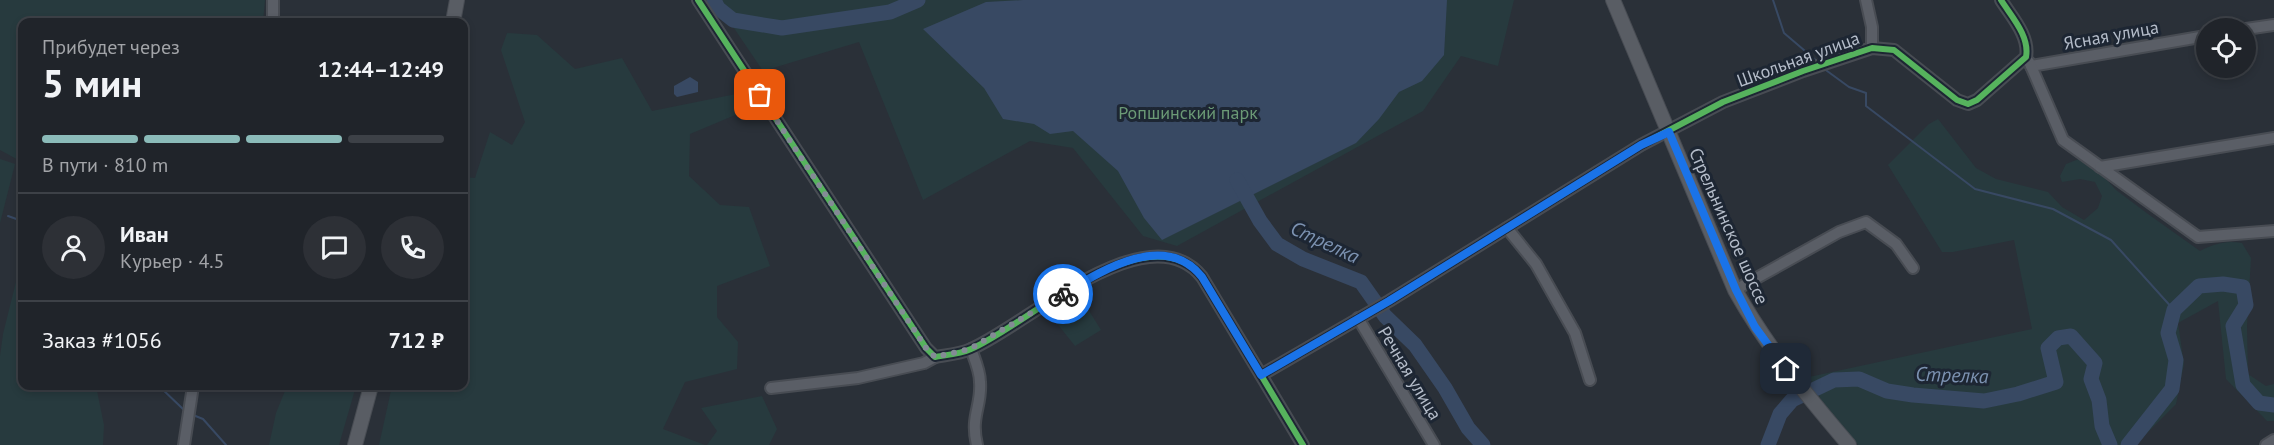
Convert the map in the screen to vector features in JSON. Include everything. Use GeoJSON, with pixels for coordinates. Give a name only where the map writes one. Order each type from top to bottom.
{"type":"FeatureCollection","features":[{"type":"Feature","properties":{"kind":"main road"},"geometry":{"type":"LineString","coordinates":[[454,18],[457,0]]}},
{"type":"Feature","properties":{"kind":"main road","name":"Стрельнинское шоссе"},"geometry":{"type":"LineString","coordinates":[[1613,0],[1736,290],[1755,327],[1786,369],[1849,445]]}},
{"type":"Feature","properties":{"kind":"main road"},"geometry":{"type":"LineString","coordinates":[[355,445],[370,390]]}},
{"type":"Feature","properties":{"kind":"street"},"geometry":{"type":"LineString","coordinates":[[273,0],[273,18]]}},
{"type":"Feature","properties":{"kind":"street"},"geometry":{"type":"LineString","coordinates":[[698,0],[926,348],[935,357]]}},
{"type":"Feature","properties":{"kind":"street"},"geometry":{"type":"LineString","coordinates":[[1866,0],[1872,27],[1872,48]]}},
{"type":"Feature","properties":{"kind":"street"},"geometry":{"type":"LineString","coordinates":[[2001,0],[2022,32],[2028,47],[2028,61],[2062,140],[2198,237],[2274,231]]}},
{"type":"Feature","properties":{"kind":"street"},"geometry":{"type":"LineString","coordinates":[[2256,28],[2274,25]]}},
{"type":"Feature","properties":{"kind":"street","name":"Ясная улица"},"geometry":{"type":"LineString","coordinates":[[2028,61],[2196,37]]}},
{"type":"Feature","properties":{"kind":"street","name":"Школьная улица"},"geometry":{"type":"LineString","coordinates":[[1261,375],[1389,301],[1641,145],[1723,102],[1803,71],[1872,48],[1894,50],[1957,100],[1968,104],[1977,100],[2028,61]]}},
{"type":"Feature","properties":{"kind":"street"},"geometry":{"type":"LineString","coordinates":[[2101,168],[2274,138]]}},
{"type":"Feature","properties":{"kind":"street"},"geometry":{"type":"LineString","coordinates":[[1736,290],[1830,237],[1866,222],[1896,244],[1913,268]]}},
{"type":"Feature","properties":{"kind":"street"},"geometry":{"type":"LineString","coordinates":[[1507,228],[1536,264],[1575,333],[1590,380]]}},
{"type":"Feature","properties":{"kind":"street"},"geometry":{"type":"LineString","coordinates":[[771,388],[858,378],[924,363],[935,357],[970,349],[1107,268],[1143,257],[1169,255],[1184,261],[1196,269],[1202,277],[1303,445]]}},
{"type":"Feature","properties":{"kind":"street","name":"Речная улица"},"geometry":{"type":"LineString","coordinates":[[1362,316],[1434,445]]}},
{"type":"Feature","properties":{"kind":"street"},"geometry":{"type":"LineString","coordinates":[[970,349],[981,383],[974,418],[977,445]]}},
{"type":"Feature","properties":{"kind":"street"},"geometry":{"type":"LineString","coordinates":[[184,445],[192,390]]}},
{"type":"Feature","properties":{"kind":"street"},"geometry":{"type":"LineString","coordinates":[[2266,445],[2274,440]]}},
{"type":"Feature","properties":{"kind":"green space"},"geometry":{"type":"Polygon","coordinates":[[[0,0],[265,0],[263,18],[18,18],[18,160],[0,150],[0,0]]]}},
{"type":"Feature","properties":{"kind":"green space","name":"Ропшинский парк"},"geometry":{"type":"Polygon","coordinates":[[[715,0],[1514,0],[1498,66],[1461,56],[1423,111],[1177,246],[1143,236],[1073,148],[1030,141],[923,200],[859,42],[763,71],[715,0]]]}},
{"type":"Feature","properties":{"kind":"green space"},"geometry":{"type":"Polygon","coordinates":[[[507,33],[537,35],[575,69],[622,58],[652,111],[736,94],[740,113],[690,134],[689,176],[720,205],[749,207],[770,266],[717,286],[717,317],[738,342],[737,369],[685,382],[663,429],[705,445],[379,445],[391,390],[468,390],[468,177],[475,178],[490,132],[512,145],[525,122],[501,50],[507,33]]]}},
{"type":"Feature","properties":{"kind":"green space"},"geometry":{"type":"Polygon","coordinates":[[[1938,119],[1976,168],[1996,179],[2048,192],[2062,207],[2084,220],[2098,208],[2102,196],[2095,182],[2080,179],[2062,182],[2060,176],[2066,164],[2079,159],[2105,178],[2116,190],[2200,251],[2220,243],[2242,243],[2251,258],[2247,326],[2248,374],[2266,386],[2274,384],[2274,421],[2267,421],[2226,379],[2218,301],[2178,323],[2184,364],[2176,404],[2135,445],[1858,445],[1825,407],[1809,377],[2032,329],[2014,240],[1953,252],[1942,252],[1888,165],[1929,124],[1938,119]]]}},
{"type":"Feature","properties":{"kind":"green space"},"geometry":{"type":"Polygon","coordinates":[[[0,159],[15,164],[0,223],[0,159]]]}},
{"type":"Feature","properties":{"kind":"green space"},"geometry":{"type":"Polygon","coordinates":[[[18,274],[18,390],[97,390],[104,425],[103,445],[0,445],[0,356],[18,274]]]}},
{"type":"Feature","properties":{"kind":"green space"},"geometry":{"type":"Polygon","coordinates":[[[1081,298],[1101,330],[1075,346],[1052,317],[1081,298]]]}},
{"type":"Feature","properties":{"kind":"green space"},"geometry":{"type":"Polygon","coordinates":[[[285,390],[355,390],[339,445],[269,445],[276,413],[285,390]]]}},
{"type":"Feature","properties":{"kind":"green space"},"geometry":{"type":"Polygon","coordinates":[[[762,396],[777,429],[769,445],[707,445],[717,431],[701,408],[762,396]]]}},
{"type":"Feature","properties":{"kind":"water","name":"Ропшинский парк"},"geometry":{"type":"Polygon","coordinates":[[[1023,0],[1447,0],[1444,55],[1422,81],[1399,92],[1379,119],[1356,143],[1162,240],[1144,218],[1118,171],[1073,131],[1050,134],[1034,124],[1003,119],[984,88],[923,29],[986,2],[1023,0]]]}},
{"type":"Feature","properties":{"kind":"water"},"geometry":{"type":"Polygon","coordinates":[[[690,77],[698,82],[698,92],[677,97],[674,94],[674,86],[690,77]]]}},
{"type":"Feature","properties":{"kind":"waterway","name":"Стрелка"},"geometry":{"type":"LineString","coordinates":[[714,0],[718,8],[733,20],[782,28],[890,12],[918,0]]}},
{"type":"Feature","properties":{"kind":"waterway"},"geometry":{"type":"LineString","coordinates":[[1773,0],[1784,33],[1818,62]]}},
{"type":"Feature","properties":{"kind":"waterway"},"geometry":{"type":"LineString","coordinates":[[1823,68],[1849,87],[1866,93],[1866,106],[1975,189],[2053,209],[2111,240],[2174,310]]}},
{"type":"Feature","properties":{"kind":"waterway","name":"Стрелка"},"geometry":{"type":"LineString","coordinates":[[1237,180],[1260,221],[1277,244],[1303,259],[1361,282],[1385,316],[1415,345],[1445,388],[1468,428],[1483,445]]}},
{"type":"Feature","properties":{"kind":"waterway"},"geometry":{"type":"LineString","coordinates":[[8,216],[18,220]]}},
{"type":"Feature","properties":{"kind":"waterway","name":"Стрелка"},"geometry":{"type":"LineString","coordinates":[[2128,445],[2172,389],[2176,360],[2168,333],[2174,310],[2199,286],[2223,284],[2243,287],[2246,305],[2233,326],[2243,385],[2259,403],[2274,405]]}},
{"type":"Feature","properties":{"kind":"waterway","name":"Стрелка"},"geometry":{"type":"LineString","coordinates":[[1768,445],[1780,414],[1792,400],[1834,380],[1859,379],[1887,391],[1984,401],[2018,394],[2056,382],[2048,348],[2058,338],[2071,336],[2095,363],[2091,379],[2099,400],[2102,426],[2110,445]]}},
{"type":"Feature","properties":{"kind":"waterway"},"geometry":{"type":"LineString","coordinates":[[163,390],[184,410]]}},
{"type":"Feature","properties":{"kind":"waterway"},"geometry":{"type":"LineString","coordinates":[[193,415],[203,419],[226,445]]}},
{"type":"Feature","properties":{"kind":"cycle path"},"geometry":{"type":"LineString","coordinates":[[698,0],[926,348],[935,357],[971,349],[995,337],[1054,298],[1120,264],[1151,257],[1179,260],[1202,277],[1303,445]]}},
{"type":"Feature","properties":{"kind":"cycle path"},"geometry":{"type":"LineString","coordinates":[[1261,375],[1389,301],[1641,145],[1723,102],[1803,71],[1872,48],[1894,50],[1957,100],[1968,104],[1977,100],[2026,57],[2022,34],[2001,0]]}},
{"type":"Feature","properties":{"kind":"way so far"},"geometry":{"type":"LineString","coordinates":[[760,95],[926,348],[935,357],[970,349],[1063,294]]}},
{"type":"Feature","properties":{"kind":"route"},"geometry":{"type":"LineString","coordinates":[[1063,294],[1107,268],[1143,257],[1169,255],[1184,261],[1196,269],[1202,277],[1261,375],[1389,301],[1641,145],[1669,132],[1736,290],[1755,327],[1786,369]]}}]}
